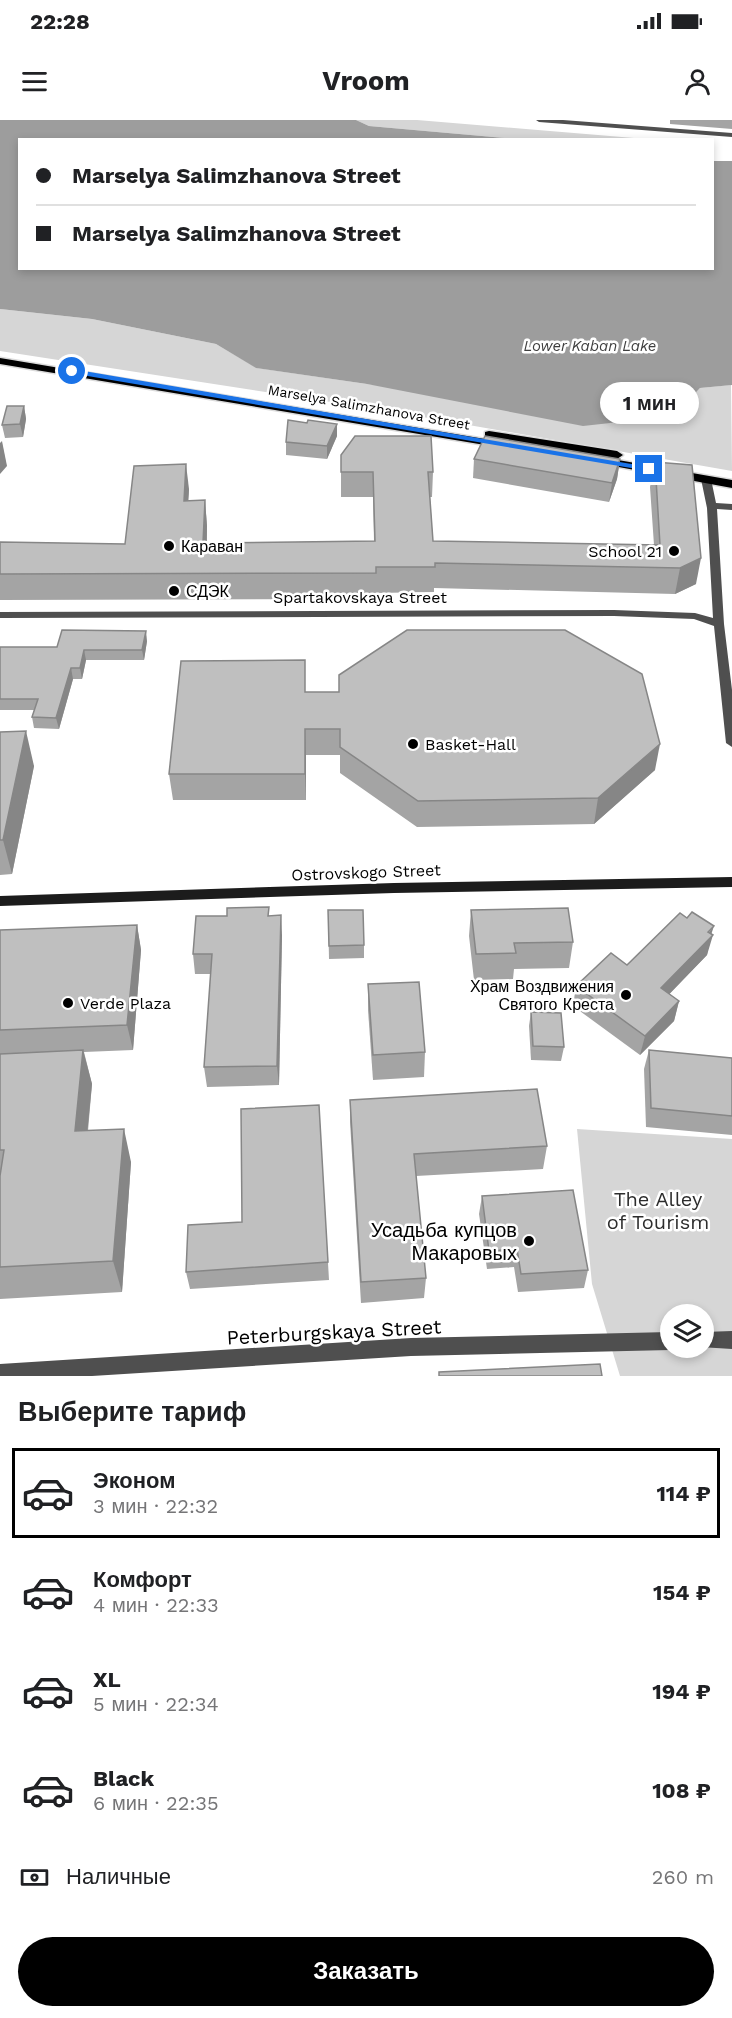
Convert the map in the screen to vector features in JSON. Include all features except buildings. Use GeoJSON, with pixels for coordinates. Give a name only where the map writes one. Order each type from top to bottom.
{"type":"FeatureCollection","features":[{"type":"Feature","properties":{"kind":"main road"},"geometry":{"type":"LineString","coordinates":[[0,355],[732,474]]}},
{"type":"Feature","properties":{"kind":"main road","name":"Marselya Salimzhanova Street"},"geometry":{"type":"LineString","coordinates":[[0,361],[732,484]]}},
{"type":"Feature","properties":{"kind":"street"},"geometry":{"type":"LineString","coordinates":[[539,120],[732,135]]}},
{"type":"Feature","properties":{"kind":"street"},"geometry":{"type":"LineString","coordinates":[[651,128],[655,120]]}},
{"type":"Feature","properties":{"kind":"street"},"geometry":{"type":"LineString","coordinates":[[706,479],[711,505],[719,624],[732,743]]}},
{"type":"Feature","properties":{"kind":"street"},"geometry":{"type":"LineString","coordinates":[[711,505],[732,507]]}},
{"type":"Feature","properties":{"kind":"street","name":"Spartakovskaya Street"},"geometry":{"type":"LineString","coordinates":[[0,615],[614,613],[695,616],[719,624]]}},
{"type":"Feature","properties":{"kind":"street","name":"Ostrovskogo Street"},"geometry":{"type":"LineString","coordinates":[[0,900],[394,888],[732,882]]}},
{"type":"Feature","properties":{"kind":"street"},"geometry":{"type":"LineString","coordinates":[[714,1340],[732,1340]]}},
{"type":"Feature","properties":{"kind":"street","name":"Peterburgskaya Street"},"geometry":{"type":"LineString","coordinates":[[0,1373],[411,1347],[660,1341]]}},
{"type":"Feature","properties":{"kind":"green space"},"geometry":{"type":"Polygon","coordinates":[[[356,120],[417,120],[634,138],[506,138],[369,126],[356,120]]]}},
{"type":"Feature","properties":{"kind":"green space"},"geometry":{"type":"Polygon","coordinates":[[[0,309],[92,319],[216,344],[257,368],[367,384],[674,416],[700,388],[731,385],[732,471],[383,410],[0,351],[0,309]]]}},
{"type":"Feature","properties":{"kind":"green space","name":"The Alley of Tourism"},"geometry":{"type":"Polygon","coordinates":[[[577,1129],[732,1139],[732,1376],[620,1376],[592,1284],[577,1129]]]}},
{"type":"Feature","properties":{"kind":"water","name":"Lower Kaban Lake"},"geometry":{"type":"Polygon","coordinates":[[[0,120],[356,120],[369,126],[506,138],[18,138],[18,270],[714,270],[714,161],[732,161],[732,385],[700,388],[674,416],[583,426],[367,384],[256,368],[216,344],[92,319],[0,309],[0,120]]]}},
{"type":"Feature","properties":{"kind":"place","name":"Караван"},"geometry":{"type":"Point","coordinates":[169,546]}},
{"type":"Feature","properties":{"kind":"place","name":"School 21"},"geometry":{"type":"Point","coordinates":[674,551]}},
{"type":"Feature","properties":{"kind":"place","name":"СДЭК"},"geometry":{"type":"Point","coordinates":[174,591]}},
{"type":"Feature","properties":{"kind":"place","name":"Basket-Hall"},"geometry":{"type":"Point","coordinates":[413,744]}},
{"type":"Feature","properties":{"kind":"place","name":"Храм Воздвижения Святого Креста"},"geometry":{"type":"Point","coordinates":[626,995]}},
{"type":"Feature","properties":{"kind":"place","name":"Verde Plaza"},"geometry":{"type":"Point","coordinates":[68,1003]}},
{"type":"Feature","properties":{"kind":"place","name":"Усадьба купцов Макаровых"},"geometry":{"type":"Point","coordinates":[529,1241]}},
{"type":"Feature","properties":{"kind":"route"},"geometry":{"type":"LineString","coordinates":[[72,371],[649,469]]}}]}
